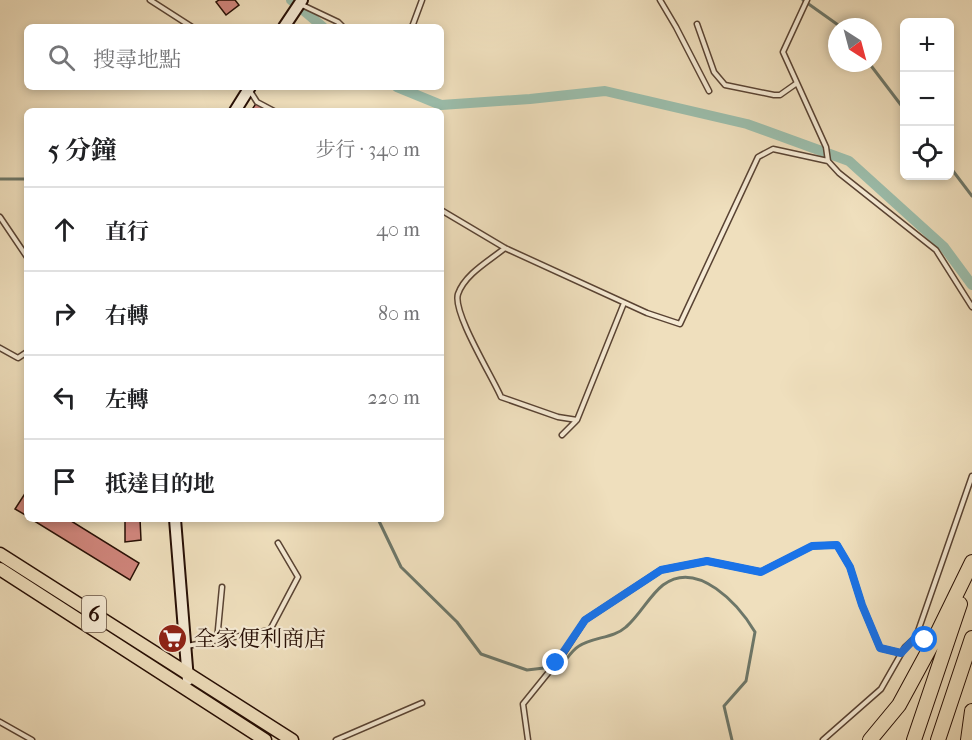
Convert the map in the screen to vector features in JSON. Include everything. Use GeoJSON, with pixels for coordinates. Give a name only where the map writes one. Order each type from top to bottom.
{"type":"FeatureCollection","features":[{"type":"Feature","properties":{"kind":"highway"},"geometry":{"type":"LineString","coordinates":[[870,740],[899,705],[972,563]]}},
{"type":"Feature","properties":{"kind":"highway"},"geometry":{"type":"LineString","coordinates":[[914,740],[972,563]]}},
{"type":"Feature","properties":{"kind":"highway"},"geometry":{"type":"LineString","coordinates":[[938,740],[972,638]]}},
{"type":"Feature","properties":{"kind":"highway"},"geometry":{"type":"LineString","coordinates":[[968,740],[972,711]]}},
{"type":"Feature","properties":{"kind":"main road","name":"6"},"geometry":{"type":"LineString","coordinates":[[0,554],[292,740]]}},
{"type":"Feature","properties":{"kind":"main road","name":"6"},"geometry":{"type":"LineString","coordinates":[[0,569],[265,740]]}},
{"type":"Feature","properties":{"kind":"street"},"geometry":{"type":"LineString","coordinates":[[286,24],[298,5]]}},
{"type":"Feature","properties":{"kind":"street"},"geometry":{"type":"LineString","coordinates":[[237,108],[246,90]]}},
{"type":"Feature","properties":{"kind":"street"},"geometry":{"type":"LineString","coordinates":[[175,522],[188,674],[187,688]]}},
{"type":"Feature","properties":{"kind":"lane"},"geometry":{"type":"LineString","coordinates":[[150,0],[187,24]]}},
{"type":"Feature","properties":{"kind":"lane"},"geometry":{"type":"LineString","coordinates":[[413,24],[422,0]]}},
{"type":"Feature","properties":{"kind":"lane"},"geometry":{"type":"LineString","coordinates":[[660,0],[709,91]]}},
{"type":"Feature","properties":{"kind":"lane"},"geometry":{"type":"LineString","coordinates":[[807,0],[783,52],[826,147],[828,161],[839,173],[936,250],[972,307]]}},
{"type":"Feature","properties":{"kind":"lane"},"geometry":{"type":"LineString","coordinates":[[298,5],[340,24]]}},
{"type":"Feature","properties":{"kind":"lane"},"geometry":{"type":"LineString","coordinates":[[697,24],[714,72],[725,84],[780,95],[797,83]]}},
{"type":"Feature","properties":{"kind":"lane"},"geometry":{"type":"LineString","coordinates":[[247,90],[257,102],[268,108]]}},
{"type":"Feature","properties":{"kind":"lane"},"geometry":{"type":"LineString","coordinates":[[444,212],[505,248],[624,303],[680,324],[758,157],[773,149],[828,161]]}},
{"type":"Feature","properties":{"kind":"lane"},"geometry":{"type":"LineString","coordinates":[[0,216],[24,252]]}},
{"type":"Feature","properties":{"kind":"lane"},"geometry":{"type":"LineString","coordinates":[[505,248],[472,274],[458,295],[458,304],[475,348],[501,397],[558,417],[577,420]]}},
{"type":"Feature","properties":{"kind":"lane"},"geometry":{"type":"LineString","coordinates":[[562,435],[577,420],[624,303]]}},
{"type":"Feature","properties":{"kind":"lane"},"geometry":{"type":"LineString","coordinates":[[0,348],[18,358],[24,354]]}},
{"type":"Feature","properties":{"kind":"lane"},"geometry":{"type":"LineString","coordinates":[[823,740],[881,689],[901,653],[916,637],[972,476]]}},
{"type":"Feature","properties":{"kind":"lane"},"geometry":{"type":"LineString","coordinates":[[186,647],[270,630],[298,577],[278,543]]}},
{"type":"Feature","properties":{"kind":"lane"},"geometry":{"type":"LineString","coordinates":[[528,740],[523,704],[556,663],[585,620],[661,570],[707,561],[761,572],[812,546],[837,545],[850,567],[862,605],[880,648],[901,653]]}},
{"type":"Feature","properties":{"kind":"lane"},"geometry":{"type":"LineString","coordinates":[[217,640],[222,587]]}},
{"type":"Feature","properties":{"kind":"lane"},"geometry":{"type":"LineString","coordinates":[[916,637],[925,640]]}},
{"type":"Feature","properties":{"kind":"lane"},"geometry":{"type":"LineString","coordinates":[[336,740],[422,703]]}},
{"type":"Feature","properties":{"kind":"lane"},"geometry":{"type":"LineString","coordinates":[[0,722],[32,740]]}},
{"type":"Feature","properties":{"kind":"building"},"geometry":{"type":"Polygon","coordinates":[[[235,0],[239,5],[226,15],[216,2],[235,0]]]}},
{"type":"Feature","properties":{"kind":"building"},"geometry":{"type":"Polygon","coordinates":[[[257,102],[266,108],[253,108],[257,102]]]}},
{"type":"Feature","properties":{"kind":"building"},"geometry":{"type":"Polygon","coordinates":[[[24,495],[24,514],[15,509],[24,495]]]}},
{"type":"Feature","properties":{"kind":"building"},"geometry":{"type":"Polygon","coordinates":[[[36,522],[73,522],[139,563],[130,580],[36,522]]]}},
{"type":"Feature","properties":{"kind":"building"},"geometry":{"type":"Polygon","coordinates":[[[125,522],[140,522],[141,540],[125,542],[125,522]]]}},
{"type":"Feature","properties":{"kind":"waterway"},"geometry":{"type":"LineString","coordinates":[[291,0],[319,24]]}},
{"type":"Feature","properties":{"kind":"waterway"},"geometry":{"type":"LineString","coordinates":[[803,0],[828,18]]}},
{"type":"Feature","properties":{"kind":"waterway"},"geometry":{"type":"LineString","coordinates":[[876,72],[900,104]]}},
{"type":"Feature","properties":{"kind":"waterway"},"geometry":{"type":"LineString","coordinates":[[404,90],[441,105],[605,91],[747,124],[849,161],[944,247],[972,285]]}},
{"type":"Feature","properties":{"kind":"waterway"},"geometry":{"type":"LineString","coordinates":[[954,172],[972,196]]}},
{"type":"Feature","properties":{"kind":"waterway"},"geometry":{"type":"LineString","coordinates":[[0,179],[24,179]]}},
{"type":"Feature","properties":{"kind":"waterway"},"geometry":{"type":"LineString","coordinates":[[379,522],[401,567],[457,622],[481,654],[527,670],[561,666],[579,646],[621,631],[658,589],[676,578],[703,581],[716,589],[739,610],[755,632],[746,681],[724,706],[732,740]]}},
{"type":"Feature","properties":{"kind":"place","name":"全家便利商店"},"geometry":{"type":"Point","coordinates":[173,639]}},
{"type":"Feature","properties":{"kind":"route"},"geometry":{"type":"LineString","coordinates":[[556,663],[585,620],[661,570],[707,561],[761,572],[812,546],[837,545],[850,567],[862,605],[880,648],[901,653],[916,637],[925,640]]}}]}
